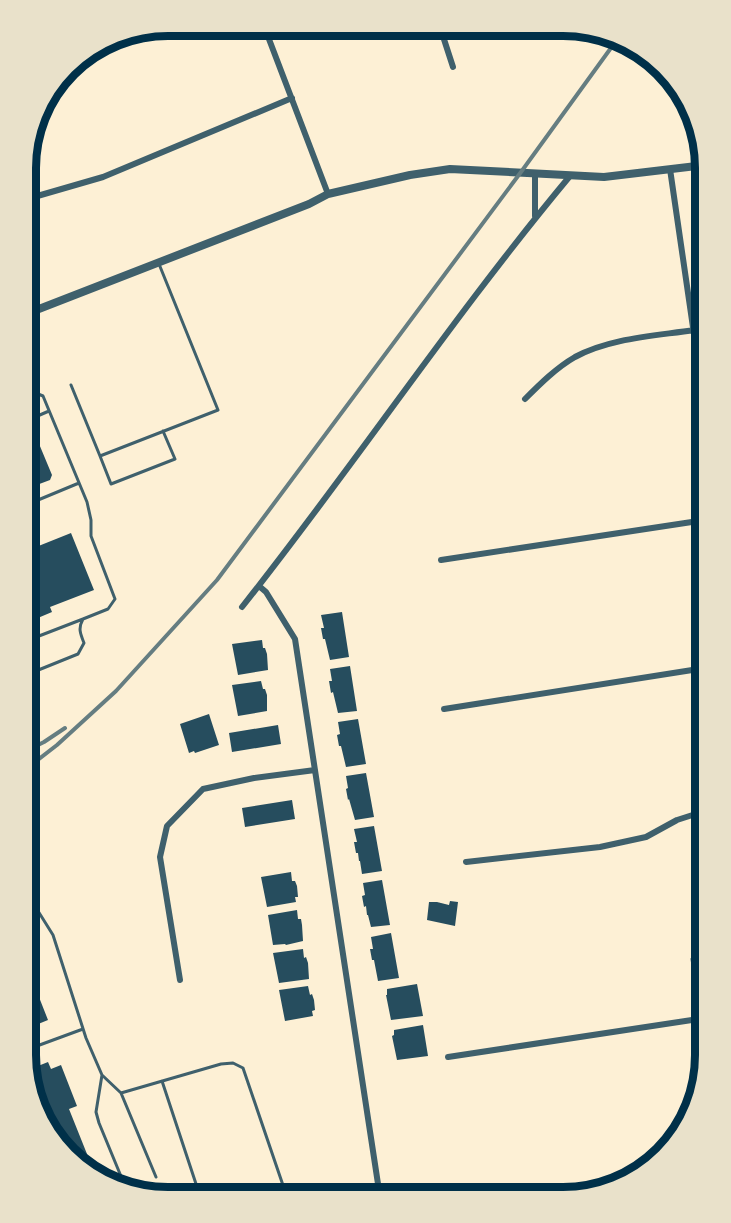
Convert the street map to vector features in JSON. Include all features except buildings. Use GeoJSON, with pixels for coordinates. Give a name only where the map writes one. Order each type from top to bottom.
{"type":"FeatureCollection","features":[{"type":"Feature","properties":{"kind":"street"},"geometry":{"type":"LineString","coordinates":[[268,36],[328,194]]}},
{"type":"Feature","properties":{"kind":"street"},"geometry":{"type":"LineString","coordinates":[[443,36],[453,67]]}},
{"type":"Feature","properties":{"kind":"street"},"geometry":{"type":"LineString","coordinates":[[36,196],[103,177],[292,98]]}},
{"type":"Feature","properties":{"kind":"street"},"geometry":{"type":"LineString","coordinates":[[36,310],[309,204],[328,194],[410,175],[450,169],[604,177],[695,166]]}},
{"type":"Feature","properties":{"kind":"street"},"geometry":{"type":"LineString","coordinates":[[670,169],[695,336]]}},
{"type":"Feature","properties":{"kind":"street"},"geometry":{"type":"LineString","coordinates":[[534,217],[535,173]]}},
{"type":"Feature","properties":{"kind":"street"},"geometry":{"type":"LineString","coordinates":[[242,607],[314,515],[430,354],[534,217],[570,176]]}},
{"type":"Feature","properties":{"kind":"street"},"geometry":{"type":"LineString","coordinates":[[525,399],[549,375],[576,357],[604,345],[694,330]]}},
{"type":"Feature","properties":{"kind":"street"},"geometry":{"type":"LineString","coordinates":[[441,561],[695,522]]}},
{"type":"Feature","properties":{"kind":"street"},"geometry":{"type":"LineString","coordinates":[[259,586],[266,592],[295,639],[378,1187]]}},
{"type":"Feature","properties":{"kind":"street"},"geometry":{"type":"LineString","coordinates":[[444,709],[695,670]]}},
{"type":"Feature","properties":{"kind":"street"},"geometry":{"type":"LineString","coordinates":[[180,980],[160,857],[167,825],[203,789],[254,778],[315,770]]}},
{"type":"Feature","properties":{"kind":"street"},"geometry":{"type":"LineString","coordinates":[[466,862],[600,847],[646,837],[677,820],[695,814]]}},
{"type":"Feature","properties":{"kind":"street"},"geometry":{"type":"LineString","coordinates":[[448,1058],[695,1020]]}},
{"type":"Feature","properties":{"kind":"lane"},"geometry":{"type":"LineString","coordinates":[[100,456],[218,410],[158,263]]}},
{"type":"Feature","properties":{"kind":"lane"},"geometry":{"type":"LineString","coordinates":[[71,385],[111,484],[175,459],[163,431]]}},
{"type":"Feature","properties":{"kind":"lane"},"geometry":{"type":"LineString","coordinates":[[36,393],[43,396],[87,501],[91,520],[91,536],[115,599],[108,609],[36,637]]}},
{"type":"Feature","properties":{"kind":"lane"},"geometry":{"type":"LineString","coordinates":[[36,417],[49,411]]}},
{"type":"Feature","properties":{"kind":"lane"},"geometry":{"type":"LineString","coordinates":[[36,501],[79,483]]}},
{"type":"Feature","properties":{"kind":"lane"},"geometry":{"type":"LineString","coordinates":[[36,671],[78,654],[84,643],[79,631],[83,619]]}},
{"type":"Feature","properties":{"kind":"lane"},"geometry":{"type":"LineString","coordinates":[[36,908],[53,935],[102,1075],[121,1093],[156,1177]]}},
{"type":"Feature","properties":{"kind":"lane"},"geometry":{"type":"LineString","coordinates":[[695,959],[692,959],[695,979]]}},
{"type":"Feature","properties":{"kind":"lane"},"geometry":{"type":"LineString","coordinates":[[36,1046],[84,1028]]}},
{"type":"Feature","properties":{"kind":"lane"},"geometry":{"type":"LineString","coordinates":[[121,1093],[220,1064],[233,1063],[243,1068],[284,1187]]}},
{"type":"Feature","properties":{"kind":"lane"},"geometry":{"type":"LineString","coordinates":[[102,1075],[96,1113],[122,1179]]}},
{"type":"Feature","properties":{"kind":"lane"},"geometry":{"type":"LineString","coordinates":[[162,1081],[197,1187]]}},
{"type":"Feature","properties":{"kind":"railway"},"geometry":{"type":"LineString","coordinates":[[36,761],[116,691],[217,580],[613,46]]}},
{"type":"Feature","properties":{"kind":"railway"},"geometry":{"type":"LineString","coordinates":[[36,746],[65,728]]}}]}
